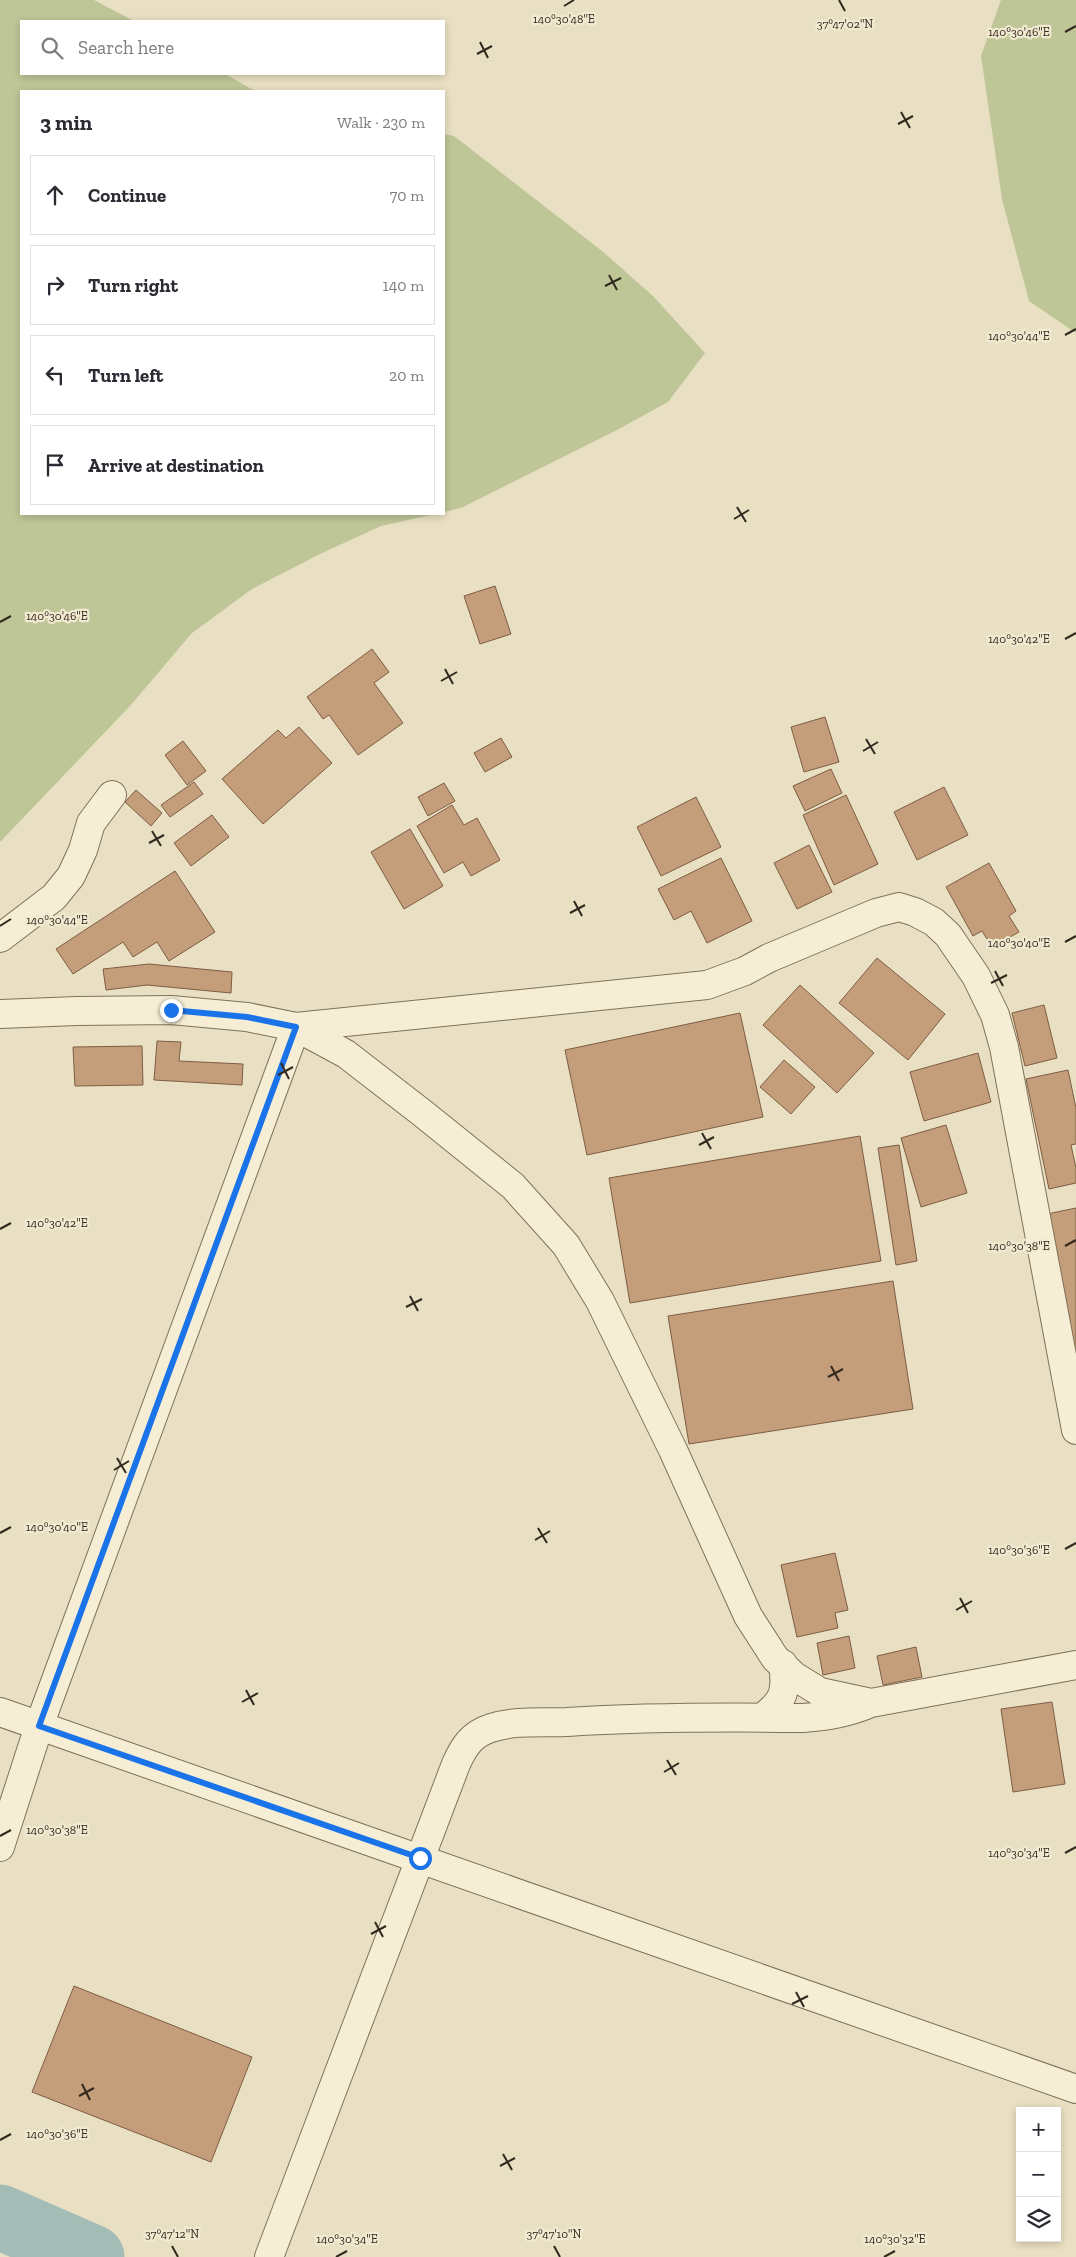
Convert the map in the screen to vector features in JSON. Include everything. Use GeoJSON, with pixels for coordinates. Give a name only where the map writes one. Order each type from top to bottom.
{"type":"FeatureCollection","features":[{"type":"Feature","properties":{"kind":"street"},"geometry":{"type":"LineString","coordinates":[[0,938],[54,897],[71,876],[84,850],[91,823],[112,795]]}},
{"type":"Feature","properties":{"kind":"street"},"geometry":{"type":"LineString","coordinates":[[296,1027],[707,985],[745,972],[769,958],[876,913],[899,907],[915,912],[934,922],[948,934],[976,976],[995,1015],[1004,1047],[1076,1430]]}},
{"type":"Feature","properties":{"kind":"street"},"geometry":{"type":"LineString","coordinates":[[0,1014],[76,1010],[171,1010],[247,1017],[296,1027],[346,1054],[513,1186],[566,1245],[600,1301],[669,1441],[748,1616],[775,1658],[794,1676],[820,1692],[871,1703]]}},
{"type":"Feature","properties":{"kind":"street"},"geometry":{"type":"LineString","coordinates":[[0,1847],[39,1726],[296,1027]]}},
{"type":"Feature","properties":{"kind":"street"},"geometry":{"type":"LineString","coordinates":[[763,1717],[781,1701],[786,1682],[782,1664]]}},
{"type":"Feature","properties":{"kind":"street"},"geometry":{"type":"LineString","coordinates":[[270,2257],[420,1858],[464,1746],[473,1736],[491,1728],[512,1723],[833,1715],[854,1710],[871,1703],[1076,1665]]}},
{"type":"Feature","properties":{"kind":"street"},"geometry":{"type":"LineString","coordinates":[[0,1712],[1076,2089]]}},
{"type":"Feature","properties":{"kind":"green space"},"geometry":{"type":"Polygon","coordinates":[[[0,0],[94,0],[132,20],[20,20],[20,75],[227,75],[253,90],[20,90],[20,515],[430,515],[381,526],[320,554],[252,589],[192,633],[130,706],[0,842],[0,0]]]}},
{"type":"Feature","properties":{"kind":"green space"},"geometry":{"type":"Polygon","coordinates":[[[1001,0],[1076,0],[1076,333],[1029,301],[1002,199],[981,56],[1001,0]]]}},
{"type":"Feature","properties":{"kind":"green space"},"geometry":{"type":"Polygon","coordinates":[[[445,134],[454,136],[602,251],[653,296],[705,353],[668,402],[617,430],[461,508],[445,512],[445,134]]]}},
{"type":"Feature","properties":{"kind":"building"},"geometry":{"type":"Polygon","coordinates":[[[495,586],[511,634],[480,644],[464,596],[495,586]]]}},
{"type":"Feature","properties":{"kind":"building"},"geometry":{"type":"Polygon","coordinates":[[[372,649],[389,672],[374,683],[403,723],[358,755],[329,715],[323,719],[307,697],[372,649]]]}},
{"type":"Feature","properties":{"kind":"building"},"geometry":{"type":"Polygon","coordinates":[[[825,717],[839,762],[804,772],[791,727],[825,717]]]}},
{"type":"Feature","properties":{"kind":"building"},"geometry":{"type":"Polygon","coordinates":[[[299,727],[332,763],[263,824],[222,779],[278,730],[286,738],[299,727]]]}},
{"type":"Feature","properties":{"kind":"building"},"geometry":{"type":"Polygon","coordinates":[[[501,738],[512,757],[485,772],[474,753],[501,738]]]}},
{"type":"Feature","properties":{"kind":"building"},"geometry":{"type":"Polygon","coordinates":[[[183,741],[206,771],[187,785],[165,755],[183,741]]]}},
{"type":"Feature","properties":{"kind":"building"},"geometry":{"type":"Polygon","coordinates":[[[831,769],[842,793],[805,811],[793,786],[831,769]]]}},
{"type":"Feature","properties":{"kind":"building"},"geometry":{"type":"Polygon","coordinates":[[[194,782],[203,794],[170,817],[161,805],[194,782]]]}},
{"type":"Feature","properties":{"kind":"building"},"geometry":{"type":"Polygon","coordinates":[[[444,783],[455,801],[428,816],[418,797],[444,783]]]}},
{"type":"Feature","properties":{"kind":"building"},"geometry":{"type":"Polygon","coordinates":[[[944,787],[968,835],[917,860],[894,812],[944,787]]]}},
{"type":"Feature","properties":{"kind":"building"},"geometry":{"type":"Polygon","coordinates":[[[136,790],[162,813],[151,826],[125,802],[136,790]]]}},
{"type":"Feature","properties":{"kind":"building"},"geometry":{"type":"Polygon","coordinates":[[[846,795],[878,864],[834,885],[803,815],[846,795]]]}},
{"type":"Feature","properties":{"kind":"building"},"geometry":{"type":"Polygon","coordinates":[[[696,797],[721,847],[661,876],[637,827],[696,797]]]}},
{"type":"Feature","properties":{"kind":"building"},"geometry":{"type":"Polygon","coordinates":[[[452,805],[464,825],[477,818],[500,860],[471,876],[463,862],[444,873],[417,826],[452,805]]]}},
{"type":"Feature","properties":{"kind":"building"},"geometry":{"type":"Polygon","coordinates":[[[212,815],[229,837],[191,866],[174,843],[212,815]]]}},
{"type":"Feature","properties":{"kind":"building"},"geometry":{"type":"Polygon","coordinates":[[[410,829],[443,886],[404,909],[371,852],[410,829]]]}},
{"type":"Feature","properties":{"kind":"building"},"geometry":{"type":"Polygon","coordinates":[[[809,845],[832,892],[797,909],[774,863],[809,845]]]}},
{"type":"Feature","properties":{"kind":"building"},"geometry":{"type":"Polygon","coordinates":[[[721,858],[752,921],[707,943],[691,911],[674,920],[658,889],[721,858]]]}},
{"type":"Feature","properties":{"kind":"building"},"geometry":{"type":"Polygon","coordinates":[[[989,863],[1016,911],[1009,916],[1019,932],[992,947],[982,931],[973,936],[946,887],[989,863]]]}},
{"type":"Feature","properties":{"kind":"building"},"geometry":{"type":"Polygon","coordinates":[[[175,871],[215,932],[169,961],[157,942],[133,957],[123,942],[73,974],[56,949],[175,871]]]}},
{"type":"Feature","properties":{"kind":"building"},"geometry":{"type":"Polygon","coordinates":[[[877,958],[945,1014],[908,1060],[839,1003],[877,958]]]}},
{"type":"Feature","properties":{"kind":"building"},"geometry":{"type":"Polygon","coordinates":[[[149,964],[232,972],[231,993],[147,985],[106,990],[103,969],[149,964]]]}},
{"type":"Feature","properties":{"kind":"building"},"geometry":{"type":"Polygon","coordinates":[[[800,985],[874,1053],[837,1093],[763,1025],[800,985]]]}},
{"type":"Feature","properties":{"kind":"building"},"geometry":{"type":"Polygon","coordinates":[[[1044,1005],[1057,1058],[1025,1066],[1012,1013],[1044,1005]]]}},
{"type":"Feature","properties":{"kind":"building"},"geometry":{"type":"Polygon","coordinates":[[[740,1013],[763,1117],[587,1155],[565,1050],[740,1013]]]}},
{"type":"Feature","properties":{"kind":"building"},"geometry":{"type":"Polygon","coordinates":[[[157,1041],[181,1042],[179,1061],[243,1064],[242,1085],[154,1080],[157,1041]]]}},
{"type":"Feature","properties":{"kind":"building"},"geometry":{"type":"Polygon","coordinates":[[[142,1046],[143,1085],[75,1086],[73,1047],[142,1046]]]}},
{"type":"Feature","properties":{"kind":"building"},"geometry":{"type":"Polygon","coordinates":[[[978,1053],[991,1102],[924,1121],[910,1072],[978,1053]]]}},
{"type":"Feature","properties":{"kind":"building"},"geometry":{"type":"Polygon","coordinates":[[[784,1060],[815,1087],[791,1114],[760,1087],[784,1060]]]}},
{"type":"Feature","properties":{"kind":"building"},"geometry":{"type":"Polygon","coordinates":[[[1068,1070],[1076,1108],[1076,1144],[1071,1145],[1076,1168],[1076,1183],[1049,1189],[1026,1079],[1068,1070]]]}},
{"type":"Feature","properties":{"kind":"building"},"geometry":{"type":"Polygon","coordinates":[[[946,1125],[967,1193],[921,1207],[901,1138],[946,1125]]]}},
{"type":"Feature","properties":{"kind":"building"},"geometry":{"type":"Polygon","coordinates":[[[860,1136],[881,1261],[630,1303],[609,1178],[860,1136]]]}},
{"type":"Feature","properties":{"kind":"building"},"geometry":{"type":"Polygon","coordinates":[[[899,1145],[917,1261],[896,1265],[878,1148],[899,1145]]]}},
{"type":"Feature","properties":{"kind":"building"},"geometry":{"type":"Polygon","coordinates":[[[1076,1208],[1076,1365],[1047,1214],[1076,1208]]]}},
{"type":"Feature","properties":{"kind":"building"},"geometry":{"type":"Polygon","coordinates":[[[893,1281],[913,1409],[689,1444],[668,1316],[893,1281]]]}},
{"type":"Feature","properties":{"kind":"building"},"geometry":{"type":"Polygon","coordinates":[[[835,1553],[848,1610],[835,1613],[838,1628],[797,1637],[781,1565],[835,1553]]]}},
{"type":"Feature","properties":{"kind":"building"},"geometry":{"type":"Polygon","coordinates":[[[849,1636],[855,1668],[823,1675],[817,1643],[849,1636]]]}},
{"type":"Feature","properties":{"kind":"building"},"geometry":{"type":"Polygon","coordinates":[[[916,1647],[922,1677],[883,1685],[877,1656],[916,1647]]]}},
{"type":"Feature","properties":{"kind":"building"},"geometry":{"type":"Polygon","coordinates":[[[1052,1702],[1065,1784],[1013,1792],[1001,1709],[1052,1702]]]}},
{"type":"Feature","properties":{"kind":"building"},"geometry":{"type":"Polygon","coordinates":[[[74,1986],[252,2057],[211,2162],[32,2092],[74,1986]]]}},
{"type":"Feature","properties":{"kind":"waterway"},"geometry":{"type":"LineString","coordinates":[[0,2217],[92,2257]]}},
{"type":"Feature","properties":{"kind":"route"},"geometry":{"type":"LineString","coordinates":[[171,1010],[247,1017],[296,1027],[39,1726],[420,1858]]}}]}
